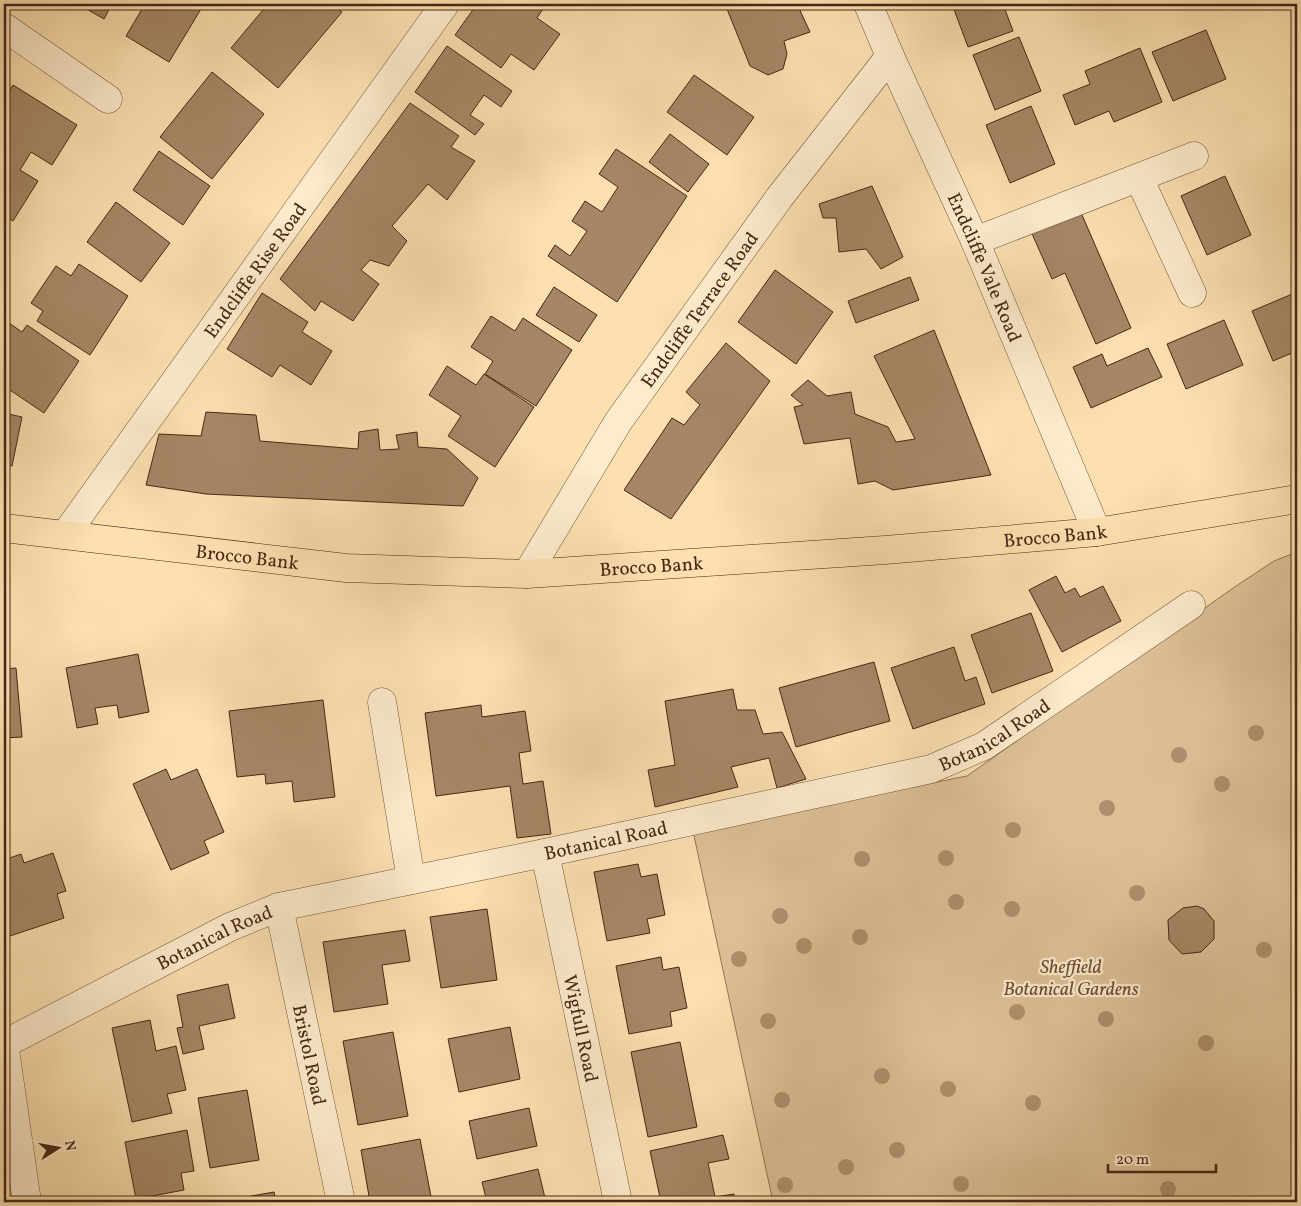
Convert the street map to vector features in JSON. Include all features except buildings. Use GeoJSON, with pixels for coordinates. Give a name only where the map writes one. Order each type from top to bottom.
{"type":"FeatureCollection","features":[{"type":"Feature","properties":{"kind":"main road","name":"Brocco Bank"},"geometry":{"type":"LineString","coordinates":[[4,528],[346,568],[527,574],[876,551],[1097,532],[1297,499]]}},
{"type":"Feature","properties":{"kind":"street","name":"Endcliffe Rise Road"},"geometry":{"type":"LineString","coordinates":[[65,535],[445,4]]}},
{"type":"Feature","properties":{"kind":"street","name":"Endcliffe Vale Road"},"geometry":{"type":"LineString","coordinates":[[868,4],[975,241],[1097,532]]}},
{"type":"Feature","properties":{"kind":"street"},"geometry":{"type":"LineString","coordinates":[[4,27],[108,99]]}},
{"type":"Feature","properties":{"kind":"street","name":"Endcliffe Terrace Road"},"geometry":{"type":"LineString","coordinates":[[527,574],[618,422],[779,198],[890,56]]}},
{"type":"Feature","properties":{"kind":"street"},"geometry":{"type":"LineString","coordinates":[[975,241],[1194,156]]}},
{"type":"Feature","properties":{"kind":"street"},"geometry":{"type":"LineString","coordinates":[[1139,178],[1192,293]]}},
{"type":"Feature","properties":{"kind":"street","name":"Botanical Road"},"geometry":{"type":"LineString","coordinates":[[4,1043],[230,927],[279,907],[545,853],[931,769],[984,746],[1191,605]]}},
{"type":"Feature","properties":{"kind":"street"},"geometry":{"type":"LineString","coordinates":[[382,702],[411,880]]}},
{"type":"Feature","properties":{"kind":"street","name":"Wigfull Road"},"geometry":{"type":"LineString","coordinates":[[545,853],[618,1202]]}},
{"type":"Feature","properties":{"kind":"street","name":"Bristol Road"},"geometry":{"type":"LineString","coordinates":[[279,907],[341,1202]]}},
{"type":"Feature","properties":{"kind":"street"},"geometry":{"type":"LineString","coordinates":[[4,1043],[27,1202]]}},
{"type":"Feature","properties":{"kind":"green space","name":"Sheffield Botanical Gardens"},"geometry":{"type":"Polygon","coordinates":[[[1297,552],[1297,1202],[773,1202],[693,831],[967,776],[1236,586],[1274,561],[1297,552]]]}}]}
